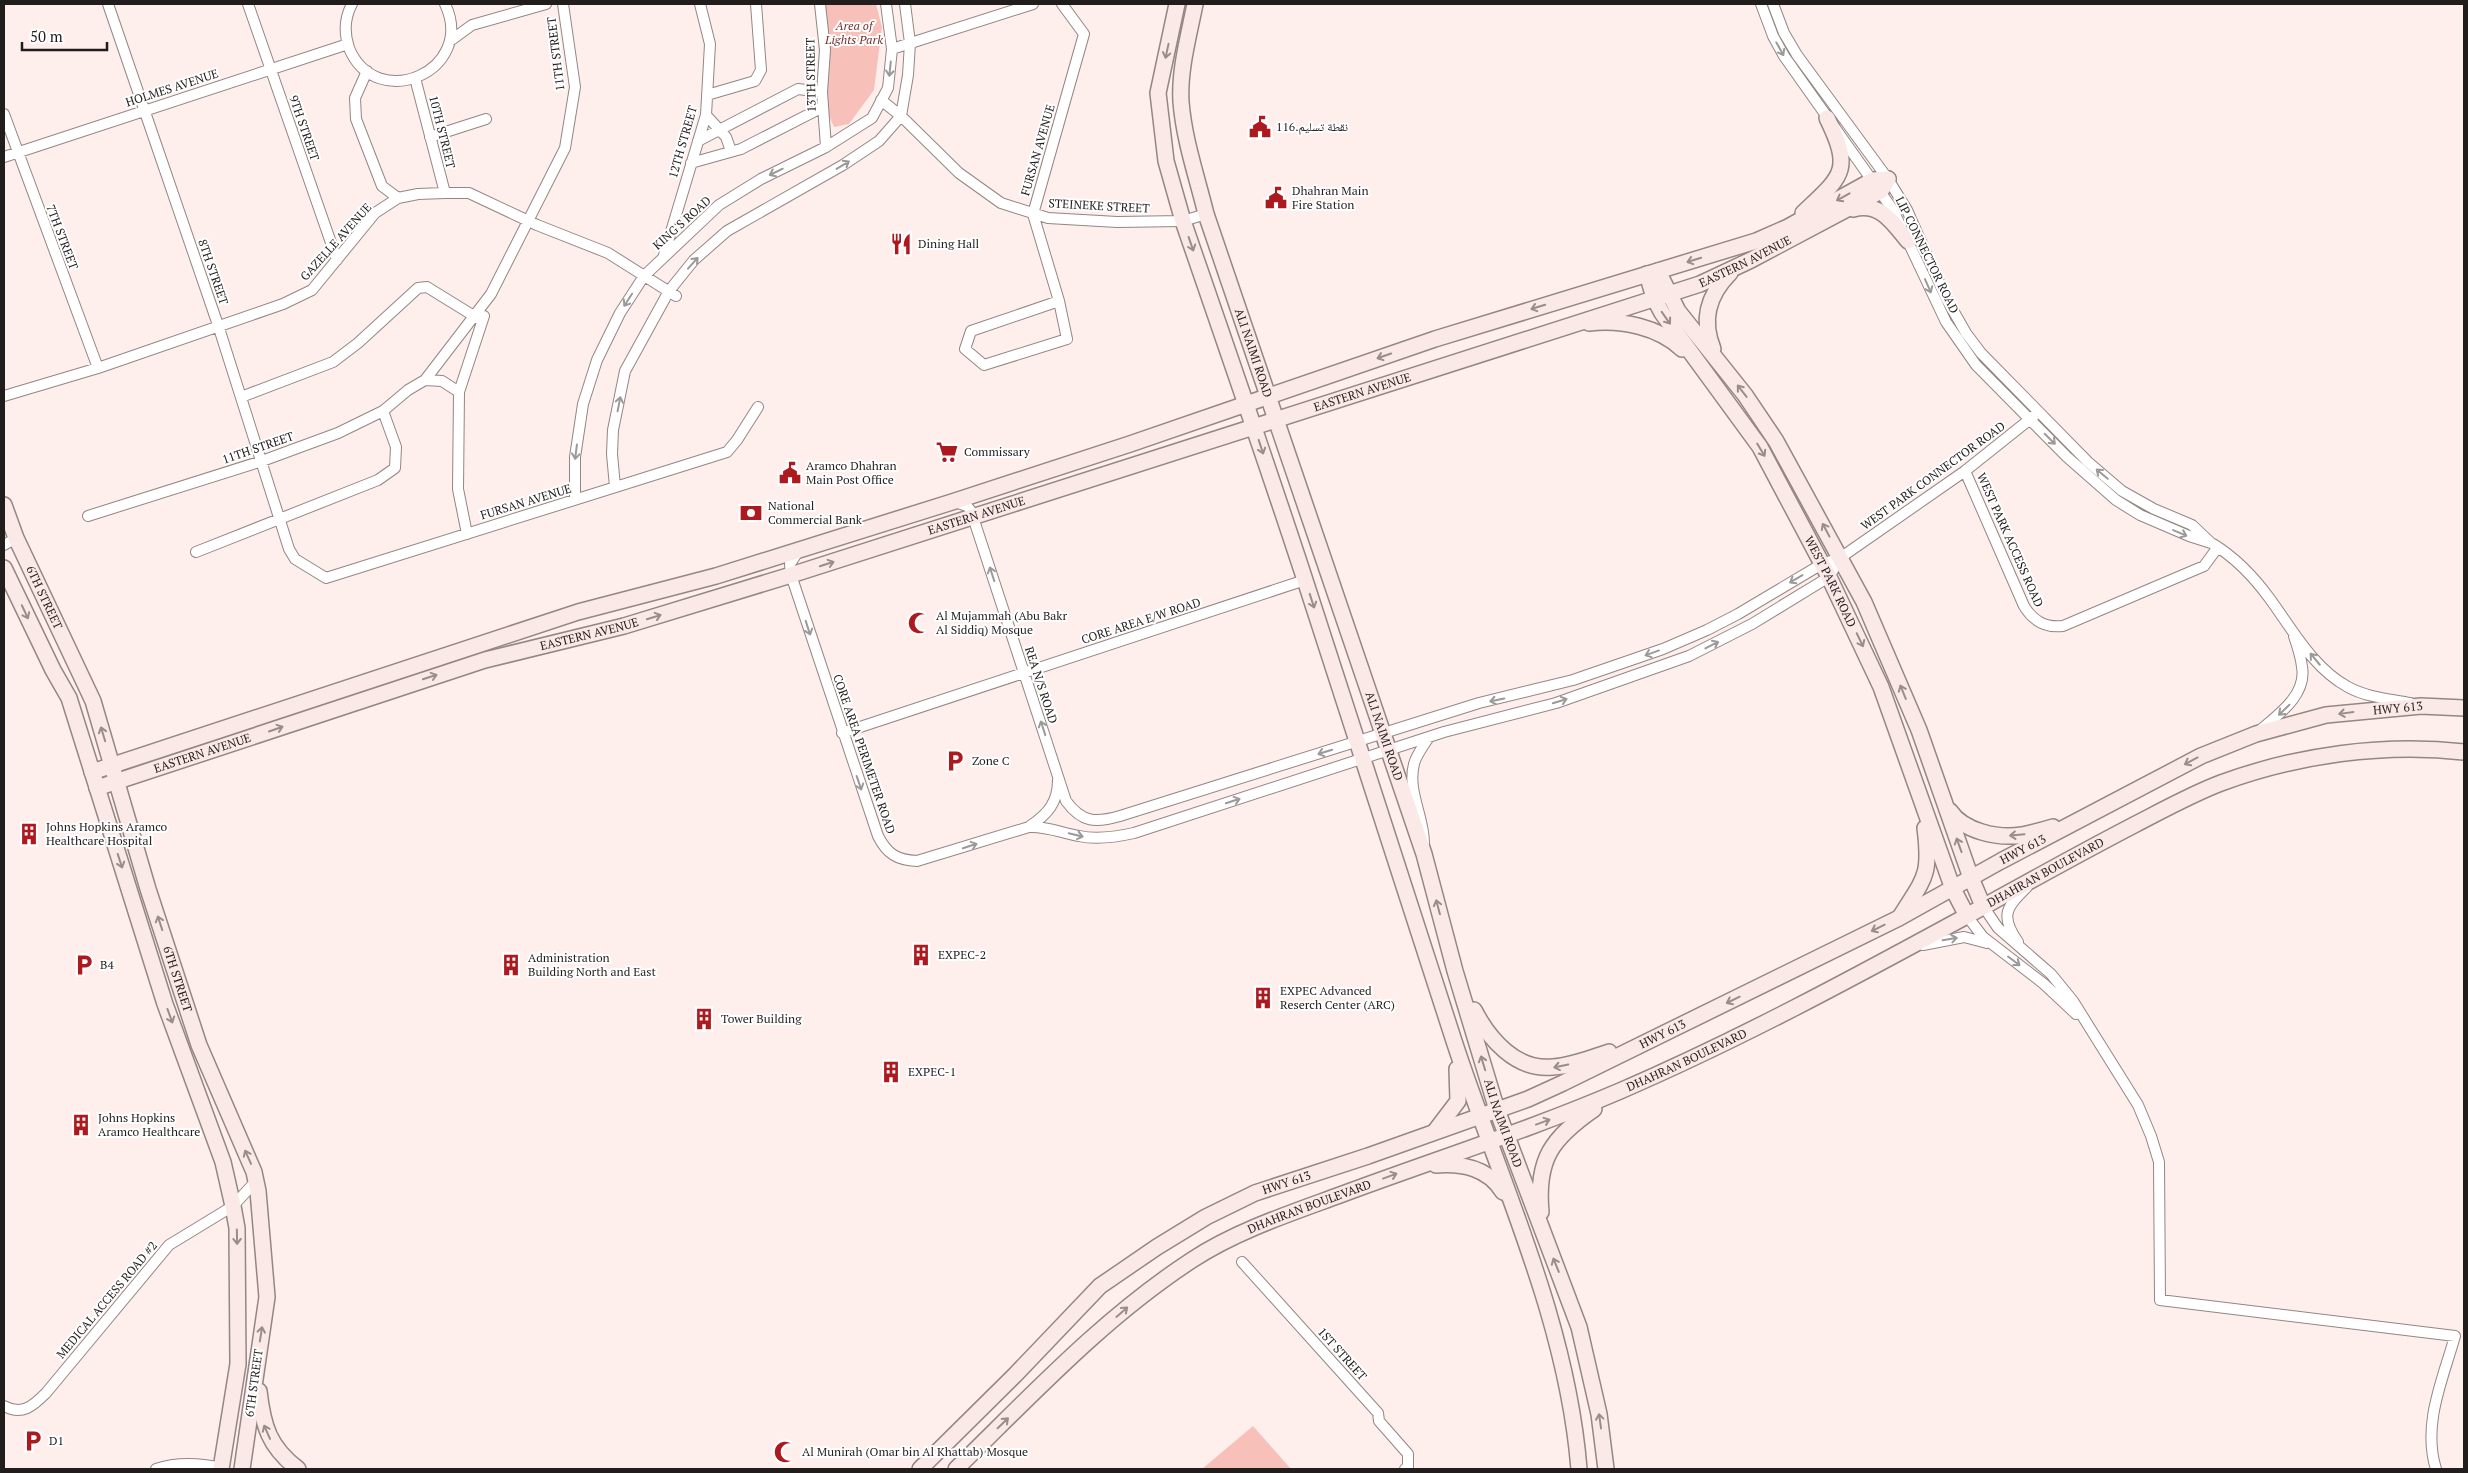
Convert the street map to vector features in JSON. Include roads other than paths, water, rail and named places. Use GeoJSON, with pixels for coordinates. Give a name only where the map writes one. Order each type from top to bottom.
{"type":"FeatureCollection","features":[{"type":"Feature","properties":{"kind":"main road","name":"ALI NAIMI ROAD"},"geometry":{"type":"LineString","coordinates":[[1177,4],[1158,93],[1166,161],[1183,221],[1306,580],[1453,1040],[1547,1305],[1560,1351],[1579,1469]]}},
{"type":"Feature","properties":{"kind":"main road","name":"ALI NAIMI ROAD"},"geometry":{"type":"LineString","coordinates":[[1195,4],[1185,55],[1181,100],[1184,128],[1206,214],[1424,854],[1455,971],[1497,1110],[1568,1296],[1590,1366],[1606,1469]]}},
{"type":"Feature","properties":{"kind":"main road","name":"EASTERN AVENUE"},"geometry":{"type":"LineString","coordinates":[[1788,227],[1832,185],[1842,167],[1838,141],[1827,118]]}},
{"type":"Feature","properties":{"kind":"main road","name":"EASTERN AVENUE"},"geometry":{"type":"LineString","coordinates":[[97,788],[485,660],[624,626],[791,575],[1255,428],[1560,327],[1669,294],[1734,269],[1844,211],[1881,184]]}},
{"type":"Feature","properties":{"kind":"main road","name":"EASTERN AVENUE"},"geometry":{"type":"LineString","coordinates":[[92,772],[562,617],[716,576],[952,502],[1130,444],[1435,338],[1756,241],[1881,184]]}},
{"type":"Feature","properties":{"kind":"main road","name":"EASTERN AVENUE"},"geometry":{"type":"LineString","coordinates":[[1844,211],[1859,207],[1875,208],[1888,216],[1908,241]]}},
{"type":"Feature","properties":{"kind":"main road"},"geometry":{"type":"LineString","coordinates":[[1718,362],[1708,337],[1706,321],[1712,296],[1720,283],[1734,269]]}},
{"type":"Feature","properties":{"kind":"main road","name":"WEST PARK ROAD"},"geometry":{"type":"LineString","coordinates":[[1652,272],[1669,294],[1678,311],[1762,418],[1864,602],[1897,676],[1983,906]]}},
{"type":"Feature","properties":{"kind":"main road","name":"WEST PARK ROAD"},"geometry":{"type":"LineString","coordinates":[[1652,272],[1654,298],[1662,314],[1760,447],[1825,570],[1868,657],[1920,794],[1953,889],[1967,916]]}},
{"type":"Feature","properties":{"kind":"main road"},"geometry":{"type":"LineString","coordinates":[[1560,327],[1594,323],[1628,324],[1646,329],[1675,342],[1703,370]]}},
{"type":"Feature","properties":{"kind":"main road","name":"6TH STREET"},"geometry":{"type":"LineString","coordinates":[[4,505],[10,542],[93,701],[199,1045],[256,1181],[267,1296],[242,1469]]}},
{"type":"Feature","properties":{"kind":"main road","name":"6TH STREET"},"geometry":{"type":"LineString","coordinates":[[4,568],[52,670],[68,698],[165,1004],[223,1162],[237,1228],[238,1364],[223,1469]]}},
{"type":"Feature","properties":{"kind":"main road","name":"HWY 613"},"geometry":{"type":"LineString","coordinates":[[920,1469],[1015,1375],[1100,1286],[1157,1247],[1206,1217],[1255,1193],[1497,1110],[1563,1083],[1641,1043],[1899,918],[2201,756],[2256,734],[2326,715],[2421,706],[2464,708]]}},
{"type":"Feature","properties":{"kind":"main road","name":"DHAHRAN BOULEVARD"},"geometry":{"type":"LineString","coordinates":[[956,1469],[1085,1344],[1135,1300],[1195,1258],[1260,1226],[1417,1166],[1506,1136],[1622,1090],[1758,1027],[2169,807],[2216,785],[2258,770],[2353,752],[2400,750],[2464,752]]}},
{"type":"Feature","properties":{"kind":"main road"},"geometry":{"type":"LineString","coordinates":[[1899,918],[1927,871],[1928,858],[1920,794]]}},
{"type":"Feature","properties":{"kind":"main road"},"geometry":{"type":"LineString","coordinates":[[1944,802],[1956,820],[1964,825],[1988,833],[2010,836],[2022,835],[2081,819]]}},
{"type":"Feature","properties":{"kind":"main road"},"geometry":{"type":"LineString","coordinates":[[1455,971],[1484,1029],[1496,1044],[1520,1061],[1535,1066],[1552,1068],[1641,1043]]}},
{"type":"Feature","properties":{"kind":"main road"},"geometry":{"type":"LineString","coordinates":[[1435,1132],[1450,1115],[1458,1101],[1459,1080],[1453,1040]]}},
{"type":"Feature","properties":{"kind":"main road"},"geometry":{"type":"LineString","coordinates":[[1543,1233],[1539,1192],[1545,1158],[1553,1144],[1574,1122],[1622,1090]]}},
{"type":"Feature","properties":{"kind":"main road"},"geometry":{"type":"LineString","coordinates":[[1417,1166],[1454,1164],[1479,1170],[1497,1183],[1514,1209]]}},
{"type":"Feature","properties":{"kind":"main road"},"geometry":{"type":"LineString","coordinates":[[256,1366],[262,1418],[266,1430],[280,1453],[298,1469]]}},
{"type":"Feature","properties":{"kind":"street","name":"8TH STREET"},"geometry":{"type":"LineString","coordinates":[[108,4],[218,325],[289,549]]}},
{"type":"Feature","properties":{"kind":"street","name":"9TH STREET"},"geometry":{"type":"LineString","coordinates":[[248,4],[337,260]]}},
{"type":"Feature","properties":{"kind":"street"},"geometry":{"type":"LineString","coordinates":[[340,4],[350,8],[346,29],[348,44],[356,60],[367,71],[390,81],[415,78],[436,66],[450,41],[451,20],[445,4]]}},
{"type":"Feature","properties":{"kind":"street"},"geometry":{"type":"LineString","coordinates":[[450,41],[472,25],[546,4]]}},
{"type":"Feature","properties":{"kind":"street","name":"11TH STREET"},"geometry":{"type":"LineString","coordinates":[[88,516],[262,461],[338,433],[383,411],[408,390],[425,380],[478,318],[565,148],[575,88],[563,4]]}},
{"type":"Feature","properties":{"kind":"street","name":"12TH STREET"},"geometry":{"type":"LineString","coordinates":[[664,256],[706,115],[710,44],[700,4]]}},
{"type":"Feature","properties":{"kind":"street"},"geometry":{"type":"LineString","coordinates":[[707,95],[755,81],[761,70],[756,4]]}},
{"type":"Feature","properties":{"kind":"street","name":"13TH STREET"},"geometry":{"type":"LineString","coordinates":[[820,4],[825,50],[822,92],[826,147]]}},
{"type":"Feature","properties":{"kind":"street","name":"KING'S ROAD"},"geometry":{"type":"LineString","coordinates":[[575,500],[575,456],[584,404],[597,360],[620,313],[644,276],[719,205],[761,179],[826,147],[872,118],[888,88],[892,48],[886,4]]}},
{"type":"Feature","properties":{"kind":"street"},"geometry":{"type":"LineString","coordinates":[[615,488],[612,454],[613,438],[624,371],[694,260],[727,231],[872,146],[902,116],[910,43],[905,4]]}},
{"type":"Feature","properties":{"kind":"street"},"geometry":{"type":"LineString","coordinates":[[892,48],[1033,4]]}},
{"type":"Feature","properties":{"kind":"street","name":"FURSAN AVENUE"},"geometry":{"type":"LineString","coordinates":[[1059,301],[972,331],[965,349],[984,365],[1067,339],[1059,301],[1033,214],[1084,34],[1062,4]]}},
{"type":"Feature","properties":{"kind":"street","name":"LIP CONNECTOR ROAD"},"geometry":{"type":"LineString","coordinates":[[1761,4],[1773,36],[1784,56],[1827,118],[1881,184],[1907,210],[1946,298],[1966,333],[1996,370],[2088,462],[2122,491],[2154,509],[2192,526],[2240,564],[2254,579],[2293,633],[2323,668],[2348,688],[2364,694],[2421,706]]}},
{"type":"Feature","properties":{"kind":"street","name":"LIP CONNECTOR ROAD"},"geometry":{"type":"LineString","coordinates":[[1773,4],[1784,33],[1797,55],[1881,184],[1934,300],[1961,345],[1976,365],[2096,484],[2116,500],[2140,515],[2188,536],[2215,545]]}},
{"type":"Feature","properties":{"kind":"street","name":"HOLMES AVENUE"},"geometry":{"type":"LineString","coordinates":[[4,157],[348,44]]}},
{"type":"Feature","properties":{"kind":"street"},"geometry":{"type":"LineString","coordinates":[[367,71],[355,98],[356,120],[382,186],[398,198]]}},
{"type":"Feature","properties":{"kind":"street","name":"10TH STREET"},"geometry":{"type":"LineString","coordinates":[[415,78],[445,193]]}},
{"type":"Feature","properties":{"kind":"street"},"geometry":{"type":"LineString","coordinates":[[698,141],[798,88],[822,92]]}},
{"type":"Feature","properties":{"kind":"street","name":"STEINEKE STREET"},"geometry":{"type":"LineString","coordinates":[[881,100],[902,116],[959,173],[1001,203],[1048,218],[1078,220],[1183,221],[1206,214]]}},
{"type":"Feature","properties":{"kind":"street"},"geometry":{"type":"LineString","coordinates":[[691,163],[741,148],[823,107]]}},
{"type":"Feature","properties":{"kind":"street","name":"7TH STREET"},"geometry":{"type":"LineString","coordinates":[[4,114],[98,368]]}},
{"type":"Feature","properties":{"kind":"street"},"geometry":{"type":"LineString","coordinates":[[706,115],[726,137],[731,151]]}},
{"type":"Feature","properties":{"kind":"street"},"geometry":{"type":"LineString","coordinates":[[430,137],[486,119]]}},
{"type":"Feature","properties":{"kind":"street","name":"GAZELLE AVENUE"},"geometry":{"type":"LineString","coordinates":[[4,396],[98,368],[283,304],[312,290],[375,213],[398,198],[418,194],[469,194],[608,253],[673,294]]}},
{"type":"Feature","properties":{"kind":"street"},"geometry":{"type":"LineString","coordinates":[[241,397],[333,362],[358,343],[418,288],[427,287],[478,318]]}},
{"type":"Feature","properties":{"kind":"street","name":"11TH STREET"},"geometry":{"type":"LineString","coordinates":[[467,534],[458,490],[459,392],[478,318]]}},
{"type":"Feature","properties":{"kind":"street"},"geometry":{"type":"LineString","coordinates":[[425,380],[442,381],[459,392]]}},
{"type":"Feature","properties":{"kind":"street","name":"FURSAN AVENUE"},"geometry":{"type":"LineString","coordinates":[[289,549],[296,559],[326,578],[727,452],[738,440],[758,407]]}},
{"type":"Feature","properties":{"kind":"street"},"geometry":{"type":"LineString","coordinates":[[196,552],[378,480],[395,468],[396,447],[383,411]]}},
{"type":"Feature","properties":{"kind":"street","name":"WEST PARK CONNECTOR ROAD"},"geometry":{"type":"LineString","coordinates":[[1840,558],[1965,471],[2038,412]]}},
{"type":"Feature","properties":{"kind":"street","name":"WEST PARK ACCESS ROAD"},"geometry":{"type":"LineString","coordinates":[[1965,471],[2024,606],[2029,615],[2044,625],[2052,627],[2063,626],[2204,566],[2215,545]]}},
{"type":"Feature","properties":{"kind":"street"},"geometry":{"type":"LineString","coordinates":[[952,502],[967,506],[973,517]]}},
{"type":"Feature","properties":{"kind":"street","name":"REA N/S ROAD"},"geometry":{"type":"LineString","coordinates":[[973,517],[1066,801],[1074,812],[1089,820],[1098,821],[1120,816],[1479,703],[1573,680],[1663,649],[1714,626],[1825,570]]}},
{"type":"Feature","properties":{"kind":"street"},"geometry":{"type":"LineString","coordinates":[[791,575],[790,564],[799,550]]}},
{"type":"Feature","properties":{"kind":"street"},"geometry":{"type":"LineString","coordinates":[[1029,827],[1044,826],[1079,836],[1115,837],[1480,721],[1556,703],[1689,656],[1752,624],[1840,558]]}},
{"type":"Feature","properties":{"kind":"street","name":"CORE AREA PERIMETER ROAD"},"geometry":{"type":"LineString","coordinates":[[791,575],[842,733],[883,848],[898,858],[917,861],[929,859],[1029,827]]}},
{"type":"Feature","properties":{"kind":"street","name":"CORE AREA E/W ROAD"},"geometry":{"type":"LineString","coordinates":[[842,733],[1306,580]]}},
{"type":"Feature","properties":{"kind":"street","name":"LIP CONNECTOR ROAD"},"geometry":{"type":"LineString","coordinates":[[2256,734],[2289,705],[2300,684],[2303,667],[2293,633]]}},
{"type":"Feature","properties":{"kind":"street"},"geometry":{"type":"LineString","coordinates":[[1424,854],[1424,826],[1411,785],[1414,762],[1429,737]]}},
{"type":"Feature","properties":{"kind":"street"},"geometry":{"type":"LineString","coordinates":[[1029,827],[1050,810],[1056,799],[1058,774]]}},
{"type":"Feature","properties":{"kind":"street"},"geometry":{"type":"LineString","coordinates":[[2030,956],[2012,934],[2007,911],[2010,904],[2035,878]]}},
{"type":"Feature","properties":{"kind":"street"},"geometry":{"type":"LineString","coordinates":[[1983,906],[1998,928],[2051,974],[2073,1002],[2138,1105],[2151,1136],[2158,1162],[2160,1300],[2455,1336],[2432,1420],[2431,1444],[2436,1469]]}},
{"type":"Feature","properties":{"kind":"street"},"geometry":{"type":"LineString","coordinates":[[1967,916],[1982,937],[2044,984],[2082,1019]]}},
{"type":"Feature","properties":{"kind":"street"},"geometry":{"type":"LineString","coordinates":[[1906,949],[1951,938],[1964,937],[1994,946]]}},
{"type":"Feature","properties":{"kind":"street","name":"MEDICAL ACCESS ROAD #2"},"geometry":{"type":"LineString","coordinates":[[4,1406],[12,1410],[28,1410],[46,1393],[169,1245],[233,1206],[256,1181]]}},
{"type":"Feature","properties":{"kind":"street","name":"1ST STREET"},"geometry":{"type":"LineString","coordinates":[[1242,1262],[1378,1413],[1379,1421],[1408,1454],[1408,1467],[1405,1469]]}},
{"type":"Feature","properties":{"kind":"street"},"geometry":{"type":"LineString","coordinates":[[156,1469],[190,1464],[223,1469]]}},
{"type":"Feature","properties":{"kind":"place","name":"نقطة تسليم.116"},"geometry":{"type":"Point","coordinates":[1260,127]}},
{"type":"Feature","properties":{"kind":"place","name":"Dhahran Main Fire Station"},"geometry":{"type":"Point","coordinates":[1276,198]}},
{"type":"Feature","properties":{"kind":"place","name":"Dining Hall"},"geometry":{"type":"Point","coordinates":[901,244]}},
{"type":"Feature","properties":{"kind":"place","name":"Commissary"},"geometry":{"type":"Point","coordinates":[947,452]}},
{"type":"Feature","properties":{"kind":"place","name":"Aramco Dhahran Main Post Office"},"geometry":{"type":"Point","coordinates":[790,473]}},
{"type":"Feature","properties":{"kind":"place","name":"National Commercial Bank"},"geometry":{"type":"Point","coordinates":[751,513]}},
{"type":"Feature","properties":{"kind":"place","name":"Al Mujammah (Abu Bakr Al Siddiq) Mosque"},"geometry":{"type":"Point","coordinates":[919,623]}},
{"type":"Feature","properties":{"kind":"place","name":"Zone C"},"geometry":{"type":"Point","coordinates":[955,761]}},
{"type":"Feature","properties":{"kind":"place","name":"Johns Hopkins Aramco Healthcare Hospital"},"geometry":{"type":"Point","coordinates":[29,834]}},
{"type":"Feature","properties":{"kind":"place","name":"EXPEC-2"},"geometry":{"type":"Point","coordinates":[921,955]}},
{"type":"Feature","properties":{"kind":"place","name":"B4"},"geometry":{"type":"Point","coordinates":[84,965]}},
{"type":"Feature","properties":{"kind":"place","name":"Administration Building North and East"},"geometry":{"type":"Point","coordinates":[511,965]}},
{"type":"Feature","properties":{"kind":"place","name":"EXPEC Advanced Reserch Center (ARC)"},"geometry":{"type":"Point","coordinates":[1263,998]}},
{"type":"Feature","properties":{"kind":"place","name":"Tower Building"},"geometry":{"type":"Point","coordinates":[704,1019]}},
{"type":"Feature","properties":{"kind":"place","name":"EXPEC-1"},"geometry":{"type":"Point","coordinates":[891,1072]}},
{"type":"Feature","properties":{"kind":"place","name":"Johns Hopkins Aramco Healthcare"},"geometry":{"type":"Point","coordinates":[81,1125]}},
{"type":"Feature","properties":{"kind":"place","name":"D1"},"geometry":{"type":"Point","coordinates":[33,1441]}},
{"type":"Feature","properties":{"kind":"place","name":"Al Munirah (Omar bin Al Khattab) Mosque"},"geometry":{"type":"Point","coordinates":[785,1452]}},
{"type":"Feature","properties":{"kind":"park label","name":"Area of Lights Park"},"geometry":{"type":"Point","coordinates":[854,33]}}]}
